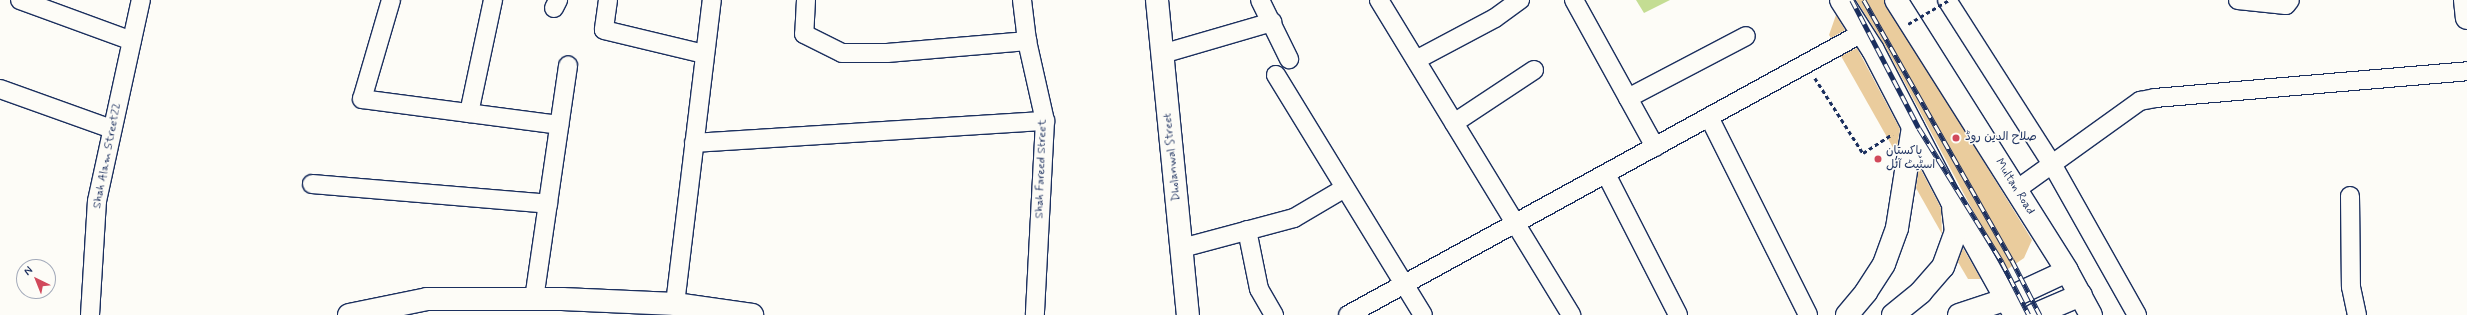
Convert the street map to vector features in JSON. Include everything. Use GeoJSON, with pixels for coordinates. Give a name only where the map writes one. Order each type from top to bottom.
{"type":"FeatureCollection","features":[{"type":"Feature","properties":{"kind":"main road","name":"Dholanwal Street"},"geometry":{"type":"LineString","coordinates":[[1157,0],[1188,315]]}},
{"type":"Feature","properties":{"kind":"main road"},"geometry":{"type":"LineString","coordinates":[[1841,0],[1868,42],[1951,200],[2011,307]]}},
{"type":"Feature","properties":{"kind":"main road"},"geometry":{"type":"LineString","coordinates":[[1850,0],[1868,42]]}},
{"type":"Feature","properties":{"kind":"main road","name":"Multan Road"},"geometry":{"type":"LineString","coordinates":[[1896,0],[2067,271],[2091,315]]}},
{"type":"Feature","properties":{"kind":"main road"},"geometry":{"type":"LineString","coordinates":[[2465,0],[2467,18]]}},
{"type":"Feature","properties":{"kind":"main road"},"geometry":{"type":"LineString","coordinates":[[1847,315],[1866,292],[1884,264],[1897,228],[1912,124]]}},
{"type":"Feature","properties":{"kind":"main road"},"geometry":{"type":"LineString","coordinates":[[1893,315],[1921,292],[1943,267],[1956,232],[1951,200]]}},
{"type":"Feature","properties":{"kind":"main road"},"geometry":{"type":"LineString","coordinates":[[1959,315],[2011,307],[2067,271]]}},
{"type":"Feature","properties":{"kind":"main road"},"geometry":{"type":"LineString","coordinates":[[2034,315],[2081,295]]}},
{"type":"Feature","properties":{"kind":"main road"},"geometry":{"type":"LineString","coordinates":[[349,315],[427,299],[534,299],[676,304],[747,315]]}},
{"type":"Feature","properties":{"kind":"street"},"geometry":{"type":"LineString","coordinates":[[20,0],[132,41]]}},
{"type":"Feature","properties":{"kind":"street","name":"Shah Alam Street22"},"geometry":{"type":"LineString","coordinates":[[90,315],[97,201],[141,0]]}},
{"type":"Feature","properties":{"kind":"street"},"geometry":{"type":"LineString","coordinates":[[391,0],[362,99],[559,125]]}},
{"type":"Feature","properties":{"kind":"street"},"geometry":{"type":"LineString","coordinates":[[469,113],[493,0]]}},
{"type":"Feature","properties":{"kind":"street"},"geometry":{"type":"LineString","coordinates":[[608,0],[604,30],[704,54]]}},
{"type":"Feature","properties":{"kind":"street"},"geometry":{"type":"LineString","coordinates":[[676,304],[704,54],[712,0]]}},
{"type":"Feature","properties":{"kind":"street"},"geometry":{"type":"LineString","coordinates":[[806,0],[804,34],[842,52],[887,52],[1027,41]]}},
{"type":"Feature","properties":{"kind":"street","name":"Shah Fareed Street"},"geometry":{"type":"LineString","coordinates":[[1022,0],[1027,41],[1045,121],[1035,315]]}},
{"type":"Feature","properties":{"kind":"street"},"geometry":{"type":"LineString","coordinates":[[1260,0],[1289,59]]}},
{"type":"Feature","properties":{"kind":"street"},"geometry":{"type":"LineString","coordinates":[[1379,0],[1571,315]]}},
{"type":"Feature","properties":{"kind":"street"},"geometry":{"type":"LineString","coordinates":[[1416,60],[1495,18],[1520,0]]}},
{"type":"Feature","properties":{"kind":"street"},"geometry":{"type":"LineString","coordinates":[[1574,0],[1655,147]]}},
{"type":"Feature","properties":{"kind":"street"},"geometry":{"type":"LineString","coordinates":[[1948,0],[2052,164],[2137,315]]}},
{"type":"Feature","properties":{"kind":"street"},"geometry":{"type":"LineString","coordinates":[[2238,0],[2286,5],[2290,0]]}},
{"type":"Feature","properties":{"kind":"street"},"geometry":{"type":"LineString","coordinates":[[1162,54],[1272,22]]}},
{"type":"Feature","properties":{"kind":"street"},"geometry":{"type":"LineString","coordinates":[[1628,98],[1746,36]]}},
{"type":"Feature","properties":{"kind":"street"},"geometry":{"type":"LineString","coordinates":[[1348,315],[1709,118],[1868,42]]}},
{"type":"Feature","properties":{"kind":"street"},"geometry":{"type":"LineString","coordinates":[[534,299],[568,65]]}},
{"type":"Feature","properties":{"kind":"street"},"geometry":{"type":"LineString","coordinates":[[1454,123],[1534,70]]}},
{"type":"Feature","properties":{"kind":"street"},"geometry":{"type":"LineString","coordinates":[[2016,190],[2125,110],[2140,101],[2155,98],[2467,71]]}},
{"type":"Feature","properties":{"kind":"street"},"geometry":{"type":"LineString","coordinates":[[1276,75],[1423,315]]}},
{"type":"Feature","properties":{"kind":"street"},"geometry":{"type":"LineString","coordinates":[[0,89],[112,129]]}},
{"type":"Feature","properties":{"kind":"street"},"geometry":{"type":"LineString","coordinates":[[1709,118],[1808,315]]}},
{"type":"Feature","properties":{"kind":"street"},"geometry":{"type":"LineString","coordinates":[[694,143],[1045,121]]}},
{"type":"Feature","properties":{"kind":"street"},"geometry":{"type":"LineString","coordinates":[[1606,174],[1678,315]]}},
{"type":"Feature","properties":{"kind":"street"},"geometry":{"type":"LineString","coordinates":[[312,184],[548,204]]}},
{"type":"Feature","properties":{"kind":"street"},"geometry":{"type":"LineString","coordinates":[[1182,248],[1294,218],[1345,188]]}},
{"type":"Feature","properties":{"kind":"street"},"geometry":{"type":"LineString","coordinates":[[2350,196],[2351,287],[2357,315]]}},
{"type":"Feature","properties":{"kind":"street"},"geometry":{"type":"LineString","coordinates":[[1247,230],[1259,289],[1274,315]]}},
{"type":"Feature","properties":{"kind":"path"},"geometry":{"type":"LineString","coordinates":[[1908,24],[1948,0]]}},
{"type":"Feature","properties":{"kind":"path"},"geometry":{"type":"LineString","coordinates":[[1814,77],[1863,153],[1912,124]]}},
{"type":"Feature","properties":{"kind":"green space"},"geometry":{"type":"Polygon","coordinates":[[[1636,0],[1670,0],[1644,13],[1636,0]]]}},
{"type":"Feature","properties":{"kind":"building"},"geometry":{"type":"Polygon","coordinates":[[[1856,0],[1884,0],[2032,240],[2024,258],[2005,271],[1884,44],[1856,0]]]}},
{"type":"Feature","properties":{"kind":"building"},"geometry":{"type":"Polygon","coordinates":[[[1836,15],[1845,30],[1831,38],[1829,35],[1836,15]]]}},
{"type":"Feature","properties":{"kind":"building"},"geometry":{"type":"Polygon","coordinates":[[[1857,48],[1900,129],[1896,153],[1841,56],[1857,48]]]}},
{"type":"Feature","properties":{"kind":"building"},"geometry":{"type":"Polygon","coordinates":[[[1919,166],[1941,208],[1942,234],[1916,188],[1919,166]]]}},
{"type":"Feature","properties":{"kind":"building"},"geometry":{"type":"Polygon","coordinates":[[[1963,248],[1981,279],[1968,279],[1958,262],[1963,248]]]}},
{"type":"Feature","properties":{"kind":"railway"},"geometry":{"type":"LineString","coordinates":[[1852,0],[1919,128],[2002,262],[2029,315]]}},
{"type":"Feature","properties":{"kind":"railway"},"geometry":{"type":"LineString","coordinates":[[1864,0],[2012,260],[2040,315]]}},
{"type":"Feature","properties":{"kind":"place","name":"صلاح الدین روڈ"},"geometry":{"type":"Point","coordinates":[1956,138]}},
{"type":"Feature","properties":{"kind":"place","name":"پاکستان اسٹیٹ آئل"},"geometry":{"type":"Point","coordinates":[1878,159]}}]}
